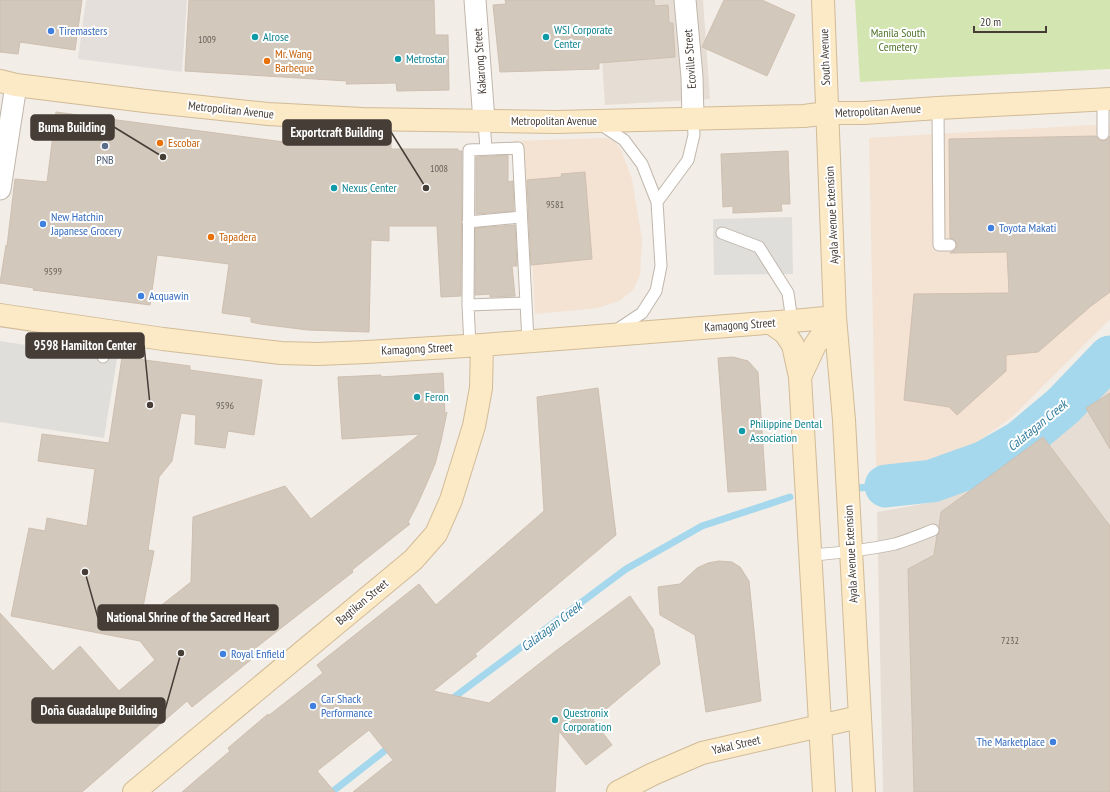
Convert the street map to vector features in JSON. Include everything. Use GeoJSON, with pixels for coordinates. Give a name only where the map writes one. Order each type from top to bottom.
{"type":"FeatureCollection","features":[{"type":"Feature","properties":{"kind":"main road","name":"South Avenue"},"geometry":{"type":"LineString","coordinates":[[823,0],[827,113]]}},
{"type":"Feature","properties":{"kind":"main road","name":"Metropolitan Avenue"},"geometry":{"type":"LineString","coordinates":[[8,83],[145,101],[268,114],[362,119],[484,122],[556,122],[804,116],[827,113],[864,113],[1106,100]]}},
{"type":"Feature","properties":{"kind":"main road","name":"Ayala Avenue Extension"},"geometry":{"type":"LineString","coordinates":[[827,113],[835,317],[844,420],[864,792]]}},
{"type":"Feature","properties":{"kind":"main road","name":"Kamagong Street"},"geometry":{"type":"LineString","coordinates":[[0,315],[107,332],[281,353],[318,354],[608,336],[835,317]]}},
{"type":"Feature","properties":{"kind":"main road"},"geometry":{"type":"LineString","coordinates":[[800,377],[815,345],[835,317]]}},
{"type":"Feature","properties":{"kind":"main road"},"geometry":{"type":"LineString","coordinates":[[782,322],[785,333],[793,344],[800,377],[824,792]]}},
{"type":"Feature","properties":{"kind":"main road","name":"Bagtikan Street"},"geometry":{"type":"LineString","coordinates":[[134,792],[413,560],[436,534],[452,500],[474,426],[481,388],[476,345]]}},
{"type":"Feature","properties":{"kind":"main road","name":"Yakal Street"},"geometry":{"type":"LineString","coordinates":[[623,791],[654,774],[702,753],[859,717]]}},
{"type":"Feature","properties":{"kind":"street","name":"Kakarong Street"},"geometry":{"type":"LineString","coordinates":[[476,0],[484,122]]}},
{"type":"Feature","properties":{"kind":"street","name":"Ecoville Street"},"geometry":{"type":"LineString","coordinates":[[685,0],[692,76],[693,118]]}},
{"type":"Feature","properties":{"kind":"street"},"geometry":{"type":"LineString","coordinates":[[0,190],[8,83]]}},
{"type":"Feature","properties":{"kind":"lane"},"geometry":{"type":"LineString","coordinates":[[1104,134],[1106,100]]}},
{"type":"Feature","properties":{"kind":"lane"},"geometry":{"type":"LineString","coordinates":[[938,108],[939,245],[950,245]]}},
{"type":"Feature","properties":{"kind":"lane"},"geometry":{"type":"LineString","coordinates":[[657,202],[688,160],[694,135],[693,118]]}},
{"type":"Feature","properties":{"kind":"lane"},"geometry":{"type":"LineString","coordinates":[[597,121],[624,140],[642,164],[657,202],[661,266],[656,292],[642,313],[608,336]]}},
{"type":"Feature","properties":{"kind":"lane"},"geometry":{"type":"LineString","coordinates":[[484,122],[486,149]]}},
{"type":"Feature","properties":{"kind":"lane"},"geometry":{"type":"LineString","coordinates":[[476,345],[468,305],[468,150],[518,148],[528,341]]}},
{"type":"Feature","properties":{"kind":"lane"},"geometry":{"type":"LineString","coordinates":[[468,222],[521,217]]}},
{"type":"Feature","properties":{"kind":"lane"},"geometry":{"type":"LineString","coordinates":[[722,232],[759,247],[788,293],[782,322]]}},
{"type":"Feature","properties":{"kind":"lane"},"geometry":{"type":"LineString","coordinates":[[468,305],[526,303]]}},
{"type":"Feature","properties":{"kind":"lane"},"geometry":{"type":"LineString","coordinates":[[103,357],[107,332]]}},
{"type":"Feature","properties":{"kind":"lane"},"geometry":{"type":"LineString","coordinates":[[811,555],[851,552],[894,544],[933,530]]}},
{"type":"Feature","properties":{"kind":"shaded area"},"geometry":{"type":"Polygon","coordinates":[[[86,0],[187,0],[182,72],[78,59],[86,0]]]}},
{"type":"Feature","properties":{"kind":"shaded area"},"geometry":{"type":"Polygon","coordinates":[[[598,0],[703,0],[710,99],[605,105],[598,0]]]}},
{"type":"Feature","properties":{"kind":"shaded area","name":"Toyota Makati"},"geometry":{"type":"Polygon","coordinates":[[[1110,124],[1110,319],[1012,417],[976,443],[927,465],[876,466],[869,138],[1110,124]]]}},
{"type":"Feature","properties":{"kind":"shaded area"},"geometry":{"type":"Polygon","coordinates":[[[607,138],[614,141],[621,150],[632,179],[642,240],[640,275],[633,290],[619,301],[597,308],[535,314],[531,235],[520,237],[513,141],[607,138]]]}},
{"type":"Feature","properties":{"kind":"shaded area"},"geometry":{"type":"Polygon","coordinates":[[[792,217],[793,274],[714,275],[713,219],[792,217]]]}},
{"type":"Feature","properties":{"kind":"shaded area"},"geometry":{"type":"Polygon","coordinates":[[[0,341],[117,359],[104,438],[0,422],[0,341]]]}},
{"type":"Feature","properties":{"kind":"shaded area"},"geometry":{"type":"Polygon","coordinates":[[[1110,369],[1110,792],[883,792],[877,512],[934,502],[988,475],[1028,448],[1110,369]]]}},
{"type":"Feature","properties":{"kind":"green space","name":"Manila South Cemetery"},"geometry":{"type":"Polygon","coordinates":[[[855,0],[1110,0],[1110,69],[860,82],[855,0]]]}},
{"type":"Feature","properties":{"kind":"building"},"geometry":{"type":"Polygon","coordinates":[[[0,0],[82,0],[75,50],[20,42],[18,54],[0,52],[0,0]]]}},
{"type":"Feature","properties":{"kind":"building"},"geometry":{"type":"Polygon","coordinates":[[[189,0],[434,0],[435,35],[448,35],[449,90],[397,91],[396,83],[346,84],[347,81],[185,71],[189,0]]]}},
{"type":"Feature","properties":{"kind":"building","name":"WSI Corporate Center"},"geometry":{"type":"Polygon","coordinates":[[[505,0],[654,0],[655,6],[668,5],[669,23],[673,23],[675,57],[599,63],[599,69],[500,72],[493,5],[506,4],[505,0]]]}},
{"type":"Feature","properties":{"kind":"building"},"geometry":{"type":"Polygon","coordinates":[[[724,0],[762,0],[795,15],[767,76],[702,47],[724,0]]]}},
{"type":"Feature","properties":{"kind":"building"},"geometry":{"type":"Polygon","coordinates":[[[56,112],[284,142],[284,137],[338,139],[391,142],[391,149],[458,149],[458,151],[462,151],[461,296],[441,297],[437,226],[389,226],[389,241],[371,240],[369,332],[308,330],[260,324],[251,322],[251,317],[222,313],[229,264],[157,255],[150,305],[33,290],[34,288],[0,283],[6,245],[7,246],[15,179],[47,182],[56,112]]]}},
{"type":"Feature","properties":{"kind":"building"},"geometry":{"type":"Polygon","coordinates":[[[1096,136],[1099,140],[1103,141],[1107,140],[1110,136],[1110,292],[1091,306],[1038,352],[1006,355],[1006,371],[957,415],[949,407],[904,400],[914,294],[1009,293],[1007,252],[950,253],[956,249],[957,245],[954,239],[950,238],[949,139],[1096,136]]]}},
{"type":"Feature","properties":{"kind":"building"},"geometry":{"type":"Polygon","coordinates":[[[788,151],[790,204],[781,204],[782,211],[733,213],[733,206],[723,207],[721,154],[788,151]]]}},
{"type":"Feature","properties":{"kind":"building"},"geometry":{"type":"Polygon","coordinates":[[[508,155],[508,182],[513,181],[514,211],[476,214],[476,157],[508,155]]]}},
{"type":"Feature","properties":{"kind":"building"},"geometry":{"type":"Polygon","coordinates":[[[585,172],[592,259],[531,265],[527,180],[562,177],[561,174],[585,172]]]}},
{"type":"Feature","properties":{"kind":"building"},"geometry":{"type":"Polygon","coordinates":[[[515,225],[517,266],[512,266],[515,296],[490,297],[490,294],[475,295],[475,228],[515,225]]]}},
{"type":"Feature","properties":{"kind":"building"},"geometry":{"type":"Polygon","coordinates":[[[122,357],[190,366],[190,370],[262,380],[254,435],[228,431],[225,448],[195,444],[196,415],[181,413],[172,461],[159,477],[148,550],[154,551],[140,622],[191,582],[193,517],[285,486],[311,519],[420,434],[342,439],[338,377],[381,375],[381,377],[443,373],[445,414],[447,412],[435,464],[408,522],[410,524],[352,570],[353,572],[253,650],[257,655],[192,707],[187,701],[82,792],[0,792],[0,613],[53,671],[80,646],[119,691],[155,660],[140,641],[11,616],[29,528],[45,531],[47,518],[87,526],[95,469],[38,461],[42,434],[109,443],[122,357]]]}},
{"type":"Feature","properties":{"kind":"building","name":"Philippine Dental Association"},"geometry":{"type":"Polygon","coordinates":[[[733,357],[748,361],[758,372],[766,490],[728,492],[718,358],[733,357]]]}},
{"type":"Feature","properties":{"kind":"building"},"geometry":{"type":"Polygon","coordinates":[[[598,388],[616,535],[475,654],[477,656],[433,691],[489,703],[630,596],[653,629],[660,664],[593,720],[612,745],[586,765],[559,731],[555,792],[353,792],[393,760],[369,730],[317,771],[335,792],[182,792],[230,751],[228,748],[268,714],[268,716],[323,673],[317,665],[419,584],[436,605],[544,511],[537,397],[598,388]]]}},
{"type":"Feature","properties":{"kind":"building"},"geometry":{"type":"Polygon","coordinates":[[[1110,393],[1110,449],[1086,408],[1110,393]]]}},
{"type":"Feature","properties":{"kind":"building"},"geometry":{"type":"Polygon","coordinates":[[[1043,437],[1110,526],[1110,792],[914,792],[908,569],[934,555],[937,535],[940,531],[939,526],[941,512],[1043,437]]]}},
{"type":"Feature","properties":{"kind":"building"},"geometry":{"type":"Polygon","coordinates":[[[719,561],[732,562],[740,567],[749,581],[761,701],[706,712],[695,635],[660,615],[658,587],[680,584],[697,568],[708,563],[719,561]]]}},
{"type":"Feature","properties":{"kind":"waterway","name":"Calatagan Creek"},"geometry":{"type":"LineString","coordinates":[[886,486],[932,481],[985,462],[1020,442],[1063,406],[1110,357]]}},
{"type":"Feature","properties":{"kind":"waterway","name":"Calatagan Creek"},"geometry":{"type":"LineString","coordinates":[[857,488],[886,486]]}},
{"type":"Feature","properties":{"kind":"waterway","name":"Calatagan Creek"},"geometry":{"type":"LineString","coordinates":[[449,701],[626,569],[702,526],[790,497]]}},
{"type":"Feature","properties":{"kind":"waterway","name":"Calatagan Creek"},"geometry":{"type":"LineString","coordinates":[[332,792],[392,745]]}},
{"type":"Feature","properties":{"kind":"place","name":"Tiremasters"},"geometry":{"type":"Point","coordinates":[51,31]}},
{"type":"Feature","properties":{"kind":"place","name":"Alrose"},"geometry":{"type":"Point","coordinates":[255,37]}},
{"type":"Feature","properties":{"kind":"place","name":"WSI Corporate Center"},"geometry":{"type":"Point","coordinates":[546,37]}},
{"type":"Feature","properties":{"kind":"place","name":"Metrostar"},"geometry":{"type":"Point","coordinates":[398,59]}},
{"type":"Feature","properties":{"kind":"place","name":"Mr. Wang Barbeque"},"geometry":{"type":"Point","coordinates":[267,61]}},
{"type":"Feature","properties":{"kind":"place","name":"Escobar"},"geometry":{"type":"Point","coordinates":[160,143]}},
{"type":"Feature","properties":{"kind":"place","name":"PNB"},"geometry":{"type":"Point","coordinates":[105,146]}},
{"type":"Feature","properties":{"kind":"place","name":"Buma Building"},"geometry":{"type":"Point","coordinates":[163,157]}},
{"type":"Feature","properties":{"kind":"place","name":"Nexus Center"},"geometry":{"type":"Point","coordinates":[334,188]}},
{"type":"Feature","properties":{"kind":"place","name":"Exportcraft Building"},"geometry":{"type":"Point","coordinates":[426,188]}},
{"type":"Feature","properties":{"kind":"place","name":"New Hatchin Japanese Grocery"},"geometry":{"type":"Point","coordinates":[43,224]}},
{"type":"Feature","properties":{"kind":"place","name":"Toyota Makati"},"geometry":{"type":"Point","coordinates":[991,228]}},
{"type":"Feature","properties":{"kind":"place","name":"Tapadera"},"geometry":{"type":"Point","coordinates":[211,237]}},
{"type":"Feature","properties":{"kind":"place","name":"Acquawin"},"geometry":{"type":"Point","coordinates":[141,296]}},
{"type":"Feature","properties":{"kind":"place","name":"Feron"},"geometry":{"type":"Point","coordinates":[417,397]}},
{"type":"Feature","properties":{"kind":"place","name":"9598 Hamilton Center"},"geometry":{"type":"Point","coordinates":[150,405]}},
{"type":"Feature","properties":{"kind":"place","name":"Philippine Dental Association"},"geometry":{"type":"Point","coordinates":[742,431]}},
{"type":"Feature","properties":{"kind":"place","name":"National Shrine of the Sacred Heart"},"geometry":{"type":"Point","coordinates":[85,572]}},
{"type":"Feature","properties":{"kind":"place","name":"Doña Guadalupe Building"},"geometry":{"type":"Point","coordinates":[181,653]}},
{"type":"Feature","properties":{"kind":"place","name":"Royal Enfield"},"geometry":{"type":"Point","coordinates":[223,654]}},
{"type":"Feature","properties":{"kind":"place","name":"Car Shack Performance"},"geometry":{"type":"Point","coordinates":[313,706]}},
{"type":"Feature","properties":{"kind":"place","name":"Questronix Corporation"},"geometry":{"type":"Point","coordinates":[555,720]}},
{"type":"Feature","properties":{"kind":"place","name":"The Marketplace"},"geometry":{"type":"Point","coordinates":[1053,742]}}]}
